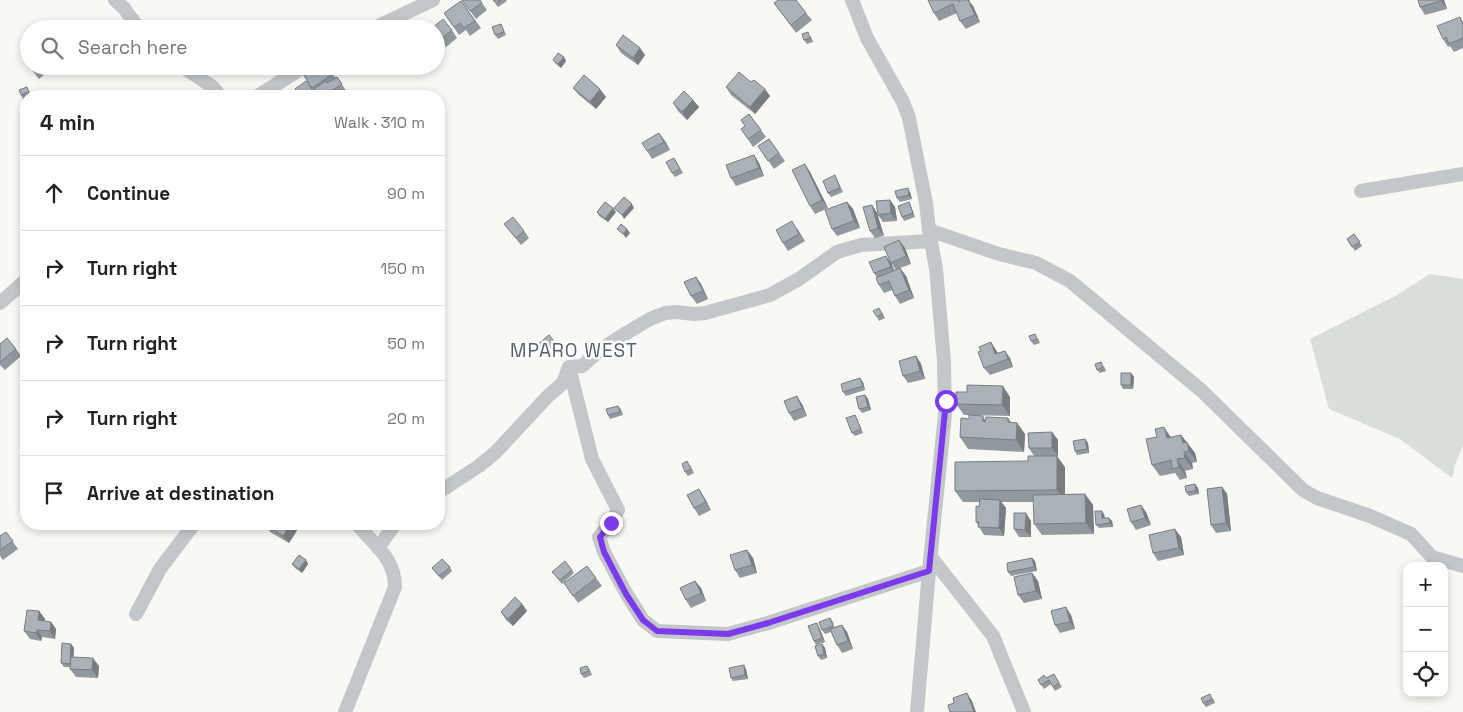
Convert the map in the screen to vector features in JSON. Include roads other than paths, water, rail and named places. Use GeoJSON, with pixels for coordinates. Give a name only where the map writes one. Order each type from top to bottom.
{"type":"FeatureCollection","features":[{"type":"Feature","properties":{"kind":"street"},"geometry":{"type":"LineString","coordinates":[[115,0],[133,20]]}},
{"type":"Feature","properties":{"kind":"street"},"geometry":{"type":"LineString","coordinates":[[391,20],[433,0]]}},
{"type":"Feature","properties":{"kind":"street"},"geometry":{"type":"LineString","coordinates":[[852,0],[867,38],[903,102],[909,118],[926,203],[936,268],[946,401],[917,712]]}},
{"type":"Feature","properties":{"kind":"street"},"geometry":{"type":"LineString","coordinates":[[195,75],[215,90]]}},
{"type":"Feature","properties":{"kind":"street"},"geometry":{"type":"LineString","coordinates":[[267,90],[291,75]]}},
{"type":"Feature","properties":{"kind":"street"},"geometry":{"type":"LineString","coordinates":[[1361,191],[1463,174]]}},
{"type":"Feature","properties":{"kind":"street"},"geometry":{"type":"LineString","coordinates":[[570,367],[582,366],[618,338],[664,313],[705,313],[770,295],[800,279],[837,252],[861,245],[930,235],[1036,263],[1070,281],[1202,392],[1303,490],[1317,498],[1370,516],[1411,534],[1432,557],[1463,566]]}},
{"type":"Feature","properties":{"kind":"street"},"geometry":{"type":"LineString","coordinates":[[0,303],[20,285]]}},
{"type":"Feature","properties":{"kind":"street"},"geometry":{"type":"LineString","coordinates":[[445,488],[479,466],[496,452],[547,397],[563,384],[570,367]]}},
{"type":"Feature","properties":{"kind":"street"},"geometry":{"type":"LineString","coordinates":[[570,367],[592,459],[618,510],[600,537],[604,552],[626,594],[643,620],[657,631],[728,634],[768,623],[930,564]]}},
{"type":"Feature","properties":{"kind":"street"},"geometry":{"type":"LineString","coordinates":[[136,614],[160,568],[189,530]]}},
{"type":"Feature","properties":{"kind":"street"},"geometry":{"type":"LineString","coordinates":[[345,712],[395,587],[395,574],[390,561],[362,530]]}},
{"type":"Feature","properties":{"kind":"street"},"geometry":{"type":"LineString","coordinates":[[378,548],[391,530]]}},
{"type":"Feature","properties":{"kind":"street"},"geometry":{"type":"LineString","coordinates":[[930,564],[993,636],[1024,712]]}},
{"type":"Feature","properties":{"kind":"district","name":"MPARO WEST"},"geometry":{"type":"Point","coordinates":[574,350]}}]}
